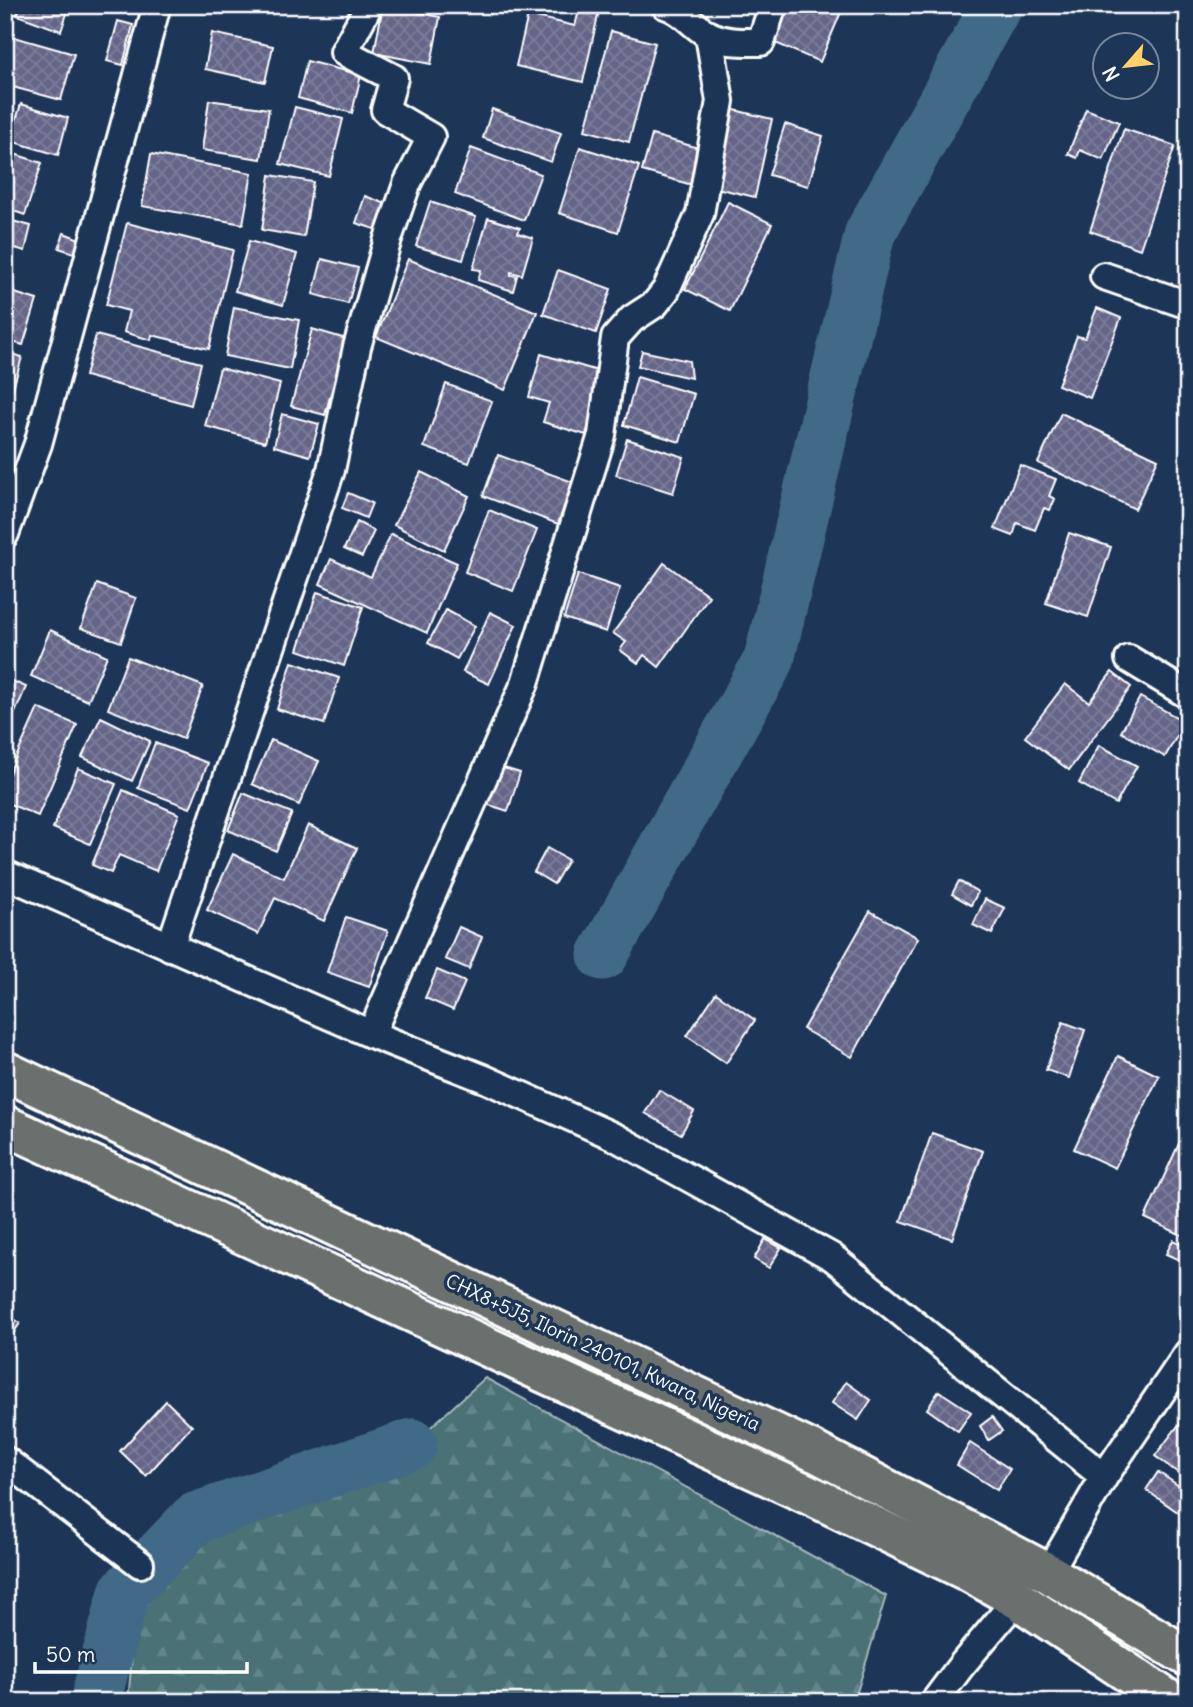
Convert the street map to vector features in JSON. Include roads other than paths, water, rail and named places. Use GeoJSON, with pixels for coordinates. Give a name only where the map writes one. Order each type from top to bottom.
{"type":"FeatureCollection","features":[{"type":"Feature","properties":{"kind":"main road","name":"CHX8+5J5, Ilorin 240101, Kwara, Nigeria"},"geometry":{"type":"LineString","coordinates":[[5,1072],[817,1453],[1048,1573],[1188,1657]]}},
{"type":"Feature","properties":{"kind":"main road"},"geometry":{"type":"LineString","coordinates":[[5,1125],[804,1492],[969,1572],[1017,1599],[1172,1702]]}},
{"type":"Feature","properties":{"kind":"street"},"geometry":{"type":"LineString","coordinates":[[5,534],[38,444],[157,5]]}},
{"type":"Feature","properties":{"kind":"street"},"geometry":{"type":"LineString","coordinates":[[170,947],[331,470],[358,347],[388,239],[407,184],[430,137],[385,110],[394,78],[344,52],[369,5]]}},
{"type":"Feature","properties":{"kind":"street"},"geometry":{"type":"LineString","coordinates":[[665,5],[675,8],[709,35],[728,41],[761,42],[773,5]]}},
{"type":"Feature","properties":{"kind":"street"},"geometry":{"type":"LineString","coordinates":[[371,1034],[525,682],[602,435],[615,338],[632,319],[655,304],[666,290],[700,214],[720,101],[709,35]]}},
{"type":"Feature","properties":{"kind":"street"},"geometry":{"type":"LineString","coordinates":[[1104,276],[1188,305]]}},
{"type":"Feature","properties":{"kind":"street"},"geometry":{"type":"LineString","coordinates":[[1129,659],[1188,695]]}},
{"type":"Feature","properties":{"kind":"street"},"geometry":{"type":"LineString","coordinates":[[5,874],[615,1137],[832,1257],[1104,1477]]}},
{"type":"Feature","properties":{"kind":"street"},"geometry":{"type":"LineString","coordinates":[[1048,1573],[1104,1477],[1188,1353]]}},
{"type":"Feature","properties":{"kind":"street"},"geometry":{"type":"LineString","coordinates":[[5,1460],[140,1564]]}},
{"type":"Feature","properties":{"kind":"street"},"geometry":{"type":"LineString","coordinates":[[934,1702],[1017,1599]]}},
{"type":"Feature","properties":{"kind":"waterway"},"geometry":{"type":"LineString","coordinates":[[603,955],[769,660],[870,233],[997,5]]}},
{"type":"Feature","properties":{"kind":"waterway"},"geometry":{"type":"LineString","coordinates":[[95,1702],[124,1592],[195,1518],[412,1444]]}}]}
